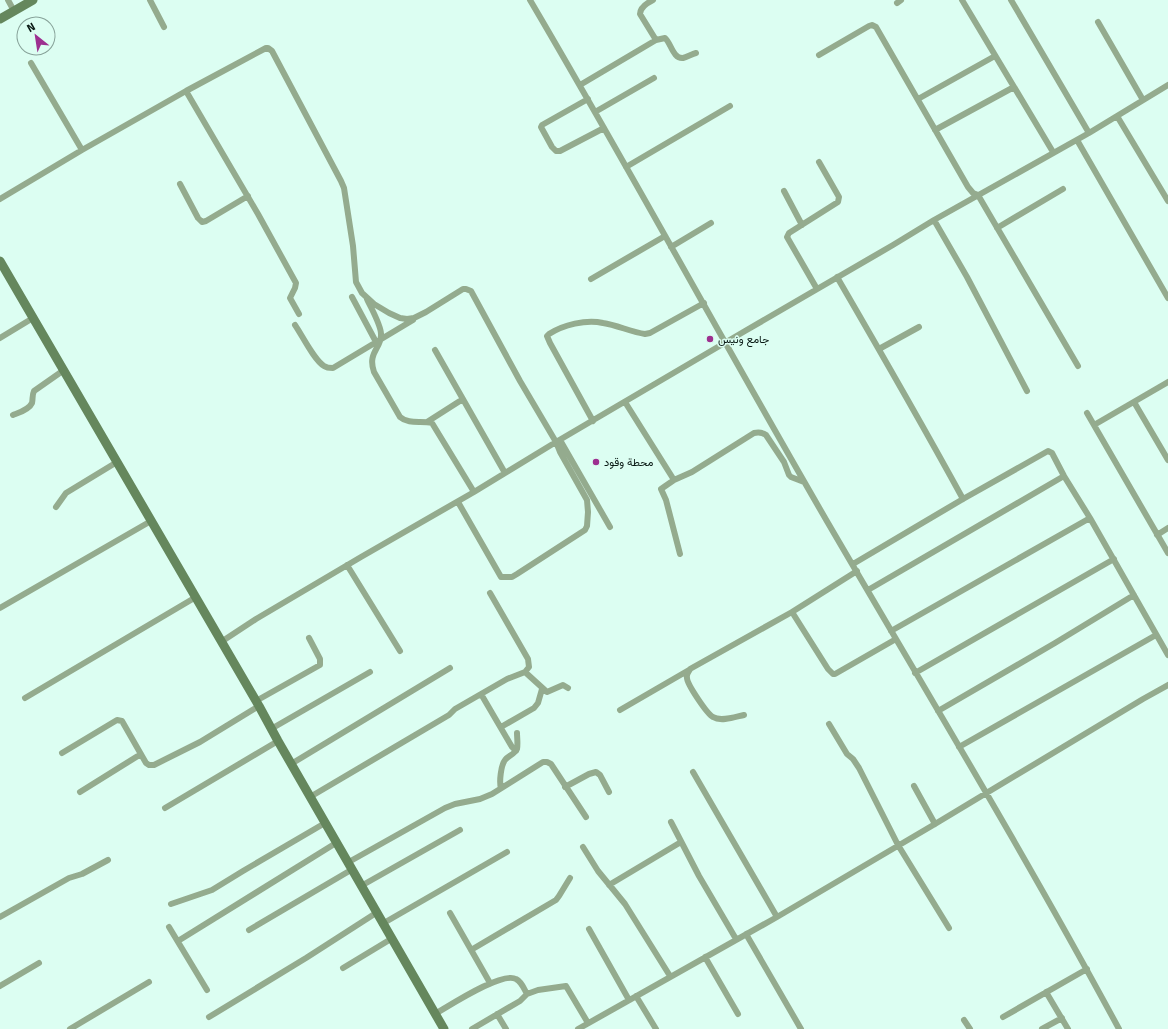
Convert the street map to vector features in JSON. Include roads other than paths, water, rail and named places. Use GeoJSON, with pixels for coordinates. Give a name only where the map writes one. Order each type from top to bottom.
{"type":"FeatureCollection","features":[{"type":"Feature","properties":{"kind":"main road"},"geometry":{"type":"LineString","coordinates":[[0,19],[33,0]]}},
{"type":"Feature","properties":{"kind":"main road"},"geometry":{"type":"LineString","coordinates":[[0,261],[258,703],[271,729],[382,924],[444,1029]]}},
{"type":"Feature","properties":{"kind":"street"},"geometry":{"type":"LineString","coordinates":[[8,0],[14,11]]}},
{"type":"Feature","properties":{"kind":"street"},"geometry":{"type":"LineString","coordinates":[[150,0],[164,27]]}},
{"type":"Feature","properties":{"kind":"street"},"geometry":{"type":"LineString","coordinates":[[530,0],[704,303],[804,482],[986,792],[1087,969],[1119,1029]]}},
{"type":"Feature","properties":{"kind":"street"},"geometry":{"type":"LineString","coordinates":[[653,0],[643,6],[640,14],[656,40]]}},
{"type":"Feature","properties":{"kind":"street"},"geometry":{"type":"LineString","coordinates":[[962,0],[1053,152]]}},
{"type":"Feature","properties":{"kind":"street"},"geometry":{"type":"LineString","coordinates":[[1011,0],[1089,133]]}},
{"type":"Feature","properties":{"kind":"street"},"geometry":{"type":"LineString","coordinates":[[1098,22],[1143,100]]}},
{"type":"Feature","properties":{"kind":"street"},"geometry":{"type":"LineString","coordinates":[[819,55],[869,26],[874,25],[971,191],[978,195],[1078,366]]}},
{"type":"Feature","properties":{"kind":"street"},"geometry":{"type":"LineString","coordinates":[[580,85],[656,40],[665,38],[675,54],[679,57],[683,58],[696,53]]}},
{"type":"Feature","properties":{"kind":"street"},"geometry":{"type":"LineString","coordinates":[[0,198],[186,91],[268,48],[272,51],[344,188],[353,246],[356,282],[362,293],[374,304],[400,318],[407,319],[420,316]]}},
{"type":"Feature","properties":{"kind":"street"},"geometry":{"type":"LineString","coordinates":[[918,99],[995,56]]}},
{"type":"Feature","properties":{"kind":"street"},"geometry":{"type":"LineString","coordinates":[[32,63],[82,150]]}},
{"type":"Feature","properties":{"kind":"street"},"geometry":{"type":"LineString","coordinates":[[595,112],[654,78]]}},
{"type":"Feature","properties":{"kind":"street"},"geometry":{"type":"LineString","coordinates":[[222,642],[256,619],[347,565],[458,502],[558,441],[934,220],[1053,152],[1077,140],[1168,85]]}},
{"type":"Feature","properties":{"kind":"street"},"geometry":{"type":"LineString","coordinates":[[936,130],[1014,87]]}},
{"type":"Feature","properties":{"kind":"street"},"geometry":{"type":"LineString","coordinates":[[186,91],[248,196],[296,283],[290,298],[299,314]]}},
{"type":"Feature","properties":{"kind":"street"},"geometry":{"type":"LineString","coordinates":[[588,99],[541,126],[552,147],[556,151],[560,150],[604,128]]}},
{"type":"Feature","properties":{"kind":"street"},"geometry":{"type":"LineString","coordinates":[[626,167],[730,106]]}},
{"type":"Feature","properties":{"kind":"street"},"geometry":{"type":"LineString","coordinates":[[1118,116],[1168,201]]}},
{"type":"Feature","properties":{"kind":"street"},"geometry":{"type":"LineString","coordinates":[[1077,140],[1168,298]]}},
{"type":"Feature","properties":{"kind":"street"},"geometry":{"type":"LineString","coordinates":[[817,289],[787,237],[789,233],[836,204],[839,200],[839,197],[818,162]]}},
{"type":"Feature","properties":{"kind":"street"},"geometry":{"type":"LineString","coordinates":[[180,184],[198,218],[202,222],[248,196]]}},
{"type":"Feature","properties":{"kind":"street"},"geometry":{"type":"LineString","coordinates":[[997,228],[1063,189]]}},
{"type":"Feature","properties":{"kind":"street"},"geometry":{"type":"LineString","coordinates":[[784,191],[802,225]]}},
{"type":"Feature","properties":{"kind":"street"},"geometry":{"type":"LineString","coordinates":[[934,220],[967,276],[1027,391]]}},
{"type":"Feature","properties":{"kind":"street"},"geometry":{"type":"LineString","coordinates":[[671,247],[711,223]]}},
{"type":"Feature","properties":{"kind":"street"},"geometry":{"type":"LineString","coordinates":[[591,279],[665,236]]}},
{"type":"Feature","properties":{"kind":"street"},"geometry":{"type":"LineString","coordinates":[[837,277],[928,434],[963,499]]}},
{"type":"Feature","properties":{"kind":"street"},"geometry":{"type":"LineString","coordinates":[[295,325],[313,354],[322,365],[333,368],[463,289],[471,291],[520,381],[610,527]]}},
{"type":"Feature","properties":{"kind":"street"},"geometry":{"type":"LineString","coordinates":[[352,297],[378,340]]}},
{"type":"Feature","properties":{"kind":"street"},"geometry":{"type":"LineString","coordinates":[[367,298],[380,328],[381,334],[372,357],[374,372],[403,420],[427,422],[432,424],[474,492]]}},
{"type":"Feature","properties":{"kind":"street"},"geometry":{"type":"LineString","coordinates":[[593,421],[547,336],[565,326],[596,322],[602,322],[645,334],[650,333],[704,303]]}},
{"type":"Feature","properties":{"kind":"street"},"geometry":{"type":"LineString","coordinates":[[0,338],[33,318]]}},
{"type":"Feature","properties":{"kind":"street"},"geometry":{"type":"LineString","coordinates":[[879,349],[919,327]]}},
{"type":"Feature","properties":{"kind":"street"},"geometry":{"type":"LineString","coordinates":[[435,350],[505,473]]}},
{"type":"Feature","properties":{"kind":"street"},"geometry":{"type":"LineString","coordinates":[[12,415],[30,406],[32,402],[32,393],[64,370]]}},
{"type":"Feature","properties":{"kind":"street"},"geometry":{"type":"LineString","coordinates":[[1094,425],[1168,382]]}},
{"type":"Feature","properties":{"kind":"street"},"geometry":{"type":"LineString","coordinates":[[427,422],[463,399]]}},
{"type":"Feature","properties":{"kind":"street"},"geometry":{"type":"LineString","coordinates":[[625,402],[674,480]]}},
{"type":"Feature","properties":{"kind":"street"},"geometry":{"type":"LineString","coordinates":[[1134,402],[1168,460]]}},
{"type":"Feature","properties":{"kind":"street"},"geometry":{"type":"LineString","coordinates":[[1087,413],[1168,553]]}},
{"type":"Feature","properties":{"kind":"street"},"geometry":{"type":"LineString","coordinates":[[680,554],[666,500],[661,489],[662,487],[692,472],[754,433],[764,433],[769,438],[784,462],[791,477],[804,482]]}},
{"type":"Feature","properties":{"kind":"street"},"geometry":{"type":"LineString","coordinates":[[458,502],[501,577],[512,577],[517,574],[586,528],[588,512],[587,500],[560,452],[558,441]]}},
{"type":"Feature","properties":{"kind":"street"},"geometry":{"type":"LineString","coordinates":[[853,564],[1048,450],[1052,453],[1168,655]]}},
{"type":"Feature","properties":{"kind":"street"},"geometry":{"type":"LineString","coordinates":[[56,506],[66,493],[117,462]]}},
{"type":"Feature","properties":{"kind":"street"},"geometry":{"type":"LineString","coordinates":[[868,590],[1064,476]]}},
{"type":"Feature","properties":{"kind":"street"},"geometry":{"type":"LineString","coordinates":[[891,632],[1090,518]]}},
{"type":"Feature","properties":{"kind":"street"},"geometry":{"type":"LineString","coordinates":[[0,608],[151,521]]}},
{"type":"Feature","properties":{"kind":"street"},"geometry":{"type":"LineString","coordinates":[[1158,534],[1168,528]]}},
{"type":"Feature","properties":{"kind":"street"},"geometry":{"type":"LineString","coordinates":[[915,672],[1114,559]]}},
{"type":"Feature","properties":{"kind":"street"},"geometry":{"type":"LineString","coordinates":[[347,565],[400,651]]}},
{"type":"Feature","properties":{"kind":"street"},"geometry":{"type":"LineString","coordinates":[[620,710],[792,612],[857,571]]}},
{"type":"Feature","properties":{"kind":"street"},"geometry":{"type":"LineString","coordinates":[[310,797],[449,715],[455,709],[507,679],[525,672],[529,667],[528,659],[490,593]]}},
{"type":"Feature","properties":{"kind":"street"},"geometry":{"type":"LineString","coordinates":[[938,711],[1134,595]]}},
{"type":"Feature","properties":{"kind":"street"},"geometry":{"type":"LineString","coordinates":[[25,698],[196,597]]}},
{"type":"Feature","properties":{"kind":"street"},"geometry":{"type":"LineString","coordinates":[[792,612],[828,669],[833,674],[896,639]]}},
{"type":"Feature","properties":{"kind":"street"},"geometry":{"type":"LineString","coordinates":[[959,747],[1156,635]]}},
{"type":"Feature","properties":{"kind":"street"},"geometry":{"type":"LineString","coordinates":[[62,753],[117,720],[120,720],[146,763],[149,765],[154,765],[162,762],[200,742],[258,703],[320,665],[320,659],[310,638]]}},
{"type":"Feature","properties":{"kind":"street"},"geometry":{"type":"LineString","coordinates":[[291,764],[450,668]]}},
{"type":"Feature","properties":{"kind":"street"},"geometry":{"type":"LineString","coordinates":[[690,669],[686,675],[687,679],[692,689],[713,717],[721,719],[744,715]]}},
{"type":"Feature","properties":{"kind":"street"},"geometry":{"type":"LineString","coordinates":[[271,729],[370,672]]}},
{"type":"Feature","properties":{"kind":"street"},"geometry":{"type":"LineString","coordinates":[[525,672],[547,692],[563,685],[568,688]]}},
{"type":"Feature","properties":{"kind":"street"},"geometry":{"type":"LineString","coordinates":[[578,1029],[587,1026],[670,976],[777,917],[1168,685]]}},
{"type":"Feature","properties":{"kind":"street"},"geometry":{"type":"LineString","coordinates":[[501,727],[534,708],[538,703],[542,689]]}},
{"type":"Feature","properties":{"kind":"street"},"geometry":{"type":"LineString","coordinates":[[481,694],[516,751]]}},
{"type":"Feature","properties":{"kind":"street"},"geometry":{"type":"LineString","coordinates":[[829,724],[847,754],[853,759],[859,768],[898,845],[950,928]]}},
{"type":"Feature","properties":{"kind":"street"},"geometry":{"type":"LineString","coordinates":[[501,788],[500,779],[503,764],[505,760],[516,751],[517,732]]}},
{"type":"Feature","properties":{"kind":"street"},"geometry":{"type":"LineString","coordinates":[[166,808],[278,741]]}},
{"type":"Feature","properties":{"kind":"street"},"geometry":{"type":"LineString","coordinates":[[80,792],[141,754]]}},
{"type":"Feature","properties":{"kind":"street"},"geometry":{"type":"LineString","coordinates":[[249,930],[349,866],[445,808],[455,804],[480,799],[543,762],[548,762],[551,764],[586,817]]}},
{"type":"Feature","properties":{"kind":"street"},"geometry":{"type":"LineString","coordinates":[[565,787],[589,774],[596,772],[600,775],[609,792]]}},
{"type":"Feature","properties":{"kind":"street"},"geometry":{"type":"LineString","coordinates":[[693,772],[777,917]]}},
{"type":"Feature","properties":{"kind":"street"},"geometry":{"type":"LineString","coordinates":[[914,786],[935,824]]}},
{"type":"Feature","properties":{"kind":"street"},"geometry":{"type":"LineString","coordinates":[[671,822],[699,876],[736,939]]}},
{"type":"Feature","properties":{"kind":"street"},"geometry":{"type":"LineString","coordinates":[[171,904],[212,890],[255,863],[325,823]]}},
{"type":"Feature","properties":{"kind":"street"},"geometry":{"type":"LineString","coordinates":[[361,886],[460,830]]}},
{"type":"Feature","properties":{"kind":"street"},"geometry":{"type":"LineString","coordinates":[[609,885],[681,842]]}},
{"type":"Feature","properties":{"kind":"street"},"geometry":{"type":"LineString","coordinates":[[178,941],[336,843]]}},
{"type":"Feature","properties":{"kind":"street"},"geometry":{"type":"LineString","coordinates":[[583,847],[592,863],[625,904],[670,976]]}},
{"type":"Feature","properties":{"kind":"street"},"geometry":{"type":"LineString","coordinates":[[382,924],[507,852]]}},
{"type":"Feature","properties":{"kind":"street"},"geometry":{"type":"LineString","coordinates":[[0,917],[69,878],[82,874],[108,860]]}},
{"type":"Feature","properties":{"kind":"street"},"geometry":{"type":"LineString","coordinates":[[471,950],[556,900],[570,878]]}},
{"type":"Feature","properties":{"kind":"street"},"geometry":{"type":"LineString","coordinates":[[450,912],[490,983]]}},
{"type":"Feature","properties":{"kind":"street"},"geometry":{"type":"LineString","coordinates":[[209,1016],[306,958],[376,913]]}},
{"type":"Feature","properties":{"kind":"street"},"geometry":{"type":"LineString","coordinates":[[169,927],[207,990]]}},
{"type":"Feature","properties":{"kind":"street"},"geometry":{"type":"LineString","coordinates":[[589,929],[629,1000]]}},
{"type":"Feature","properties":{"kind":"street"},"geometry":{"type":"LineString","coordinates":[[746,934],[801,1029]]}},
{"type":"Feature","properties":{"kind":"street"},"geometry":{"type":"LineString","coordinates":[[343,968],[391,939]]}},
{"type":"Feature","properties":{"kind":"street"},"geometry":{"type":"LineString","coordinates":[[705,957],[738,1014]]}},
{"type":"Feature","properties":{"kind":"street"},"geometry":{"type":"LineString","coordinates":[[0,986],[39,963]]}},
{"type":"Feature","properties":{"kind":"street"},"geometry":{"type":"LineString","coordinates":[[1003,1017],[1087,969]]}},
{"type":"Feature","properties":{"kind":"street"},"geometry":{"type":"LineString","coordinates":[[435,1014],[490,983],[502,978],[512,978],[520,982],[527,994]]}},
{"type":"Feature","properties":{"kind":"street"},"geometry":{"type":"LineString","coordinates":[[70,1029],[149,982]]}},
{"type":"Feature","properties":{"kind":"street"},"geometry":{"type":"LineString","coordinates":[[472,1029],[520,1001],[527,994],[538,990],[566,986],[587,1026]]}},
{"type":"Feature","properties":{"kind":"street"},"geometry":{"type":"LineString","coordinates":[[1046,992],[1068,1029]]}},
{"type":"Feature","properties":{"kind":"street"},"geometry":{"type":"LineString","coordinates":[[636,996],[656,1029]]}},
{"type":"Feature","properties":{"kind":"street"},"geometry":{"type":"LineString","coordinates":[[497,1014],[506,1029]]}},
{"type":"Feature","properties":{"kind":"street"},"geometry":{"type":"LineString","coordinates":[[1042,1029],[1062,1018]]}},
{"type":"Feature","properties":{"kind":"street"},"geometry":{"type":"LineString","coordinates":[[964,1020],[970,1029]]}},
{"type":"Feature","properties":{"kind":"place","name":"جامع ونيس"},"geometry":{"type":"Point","coordinates":[710,339]}},
{"type":"Feature","properties":{"kind":"place","name":"محطة وقود"},"geometry":{"type":"Point","coordinates":[596,462]}}]}
